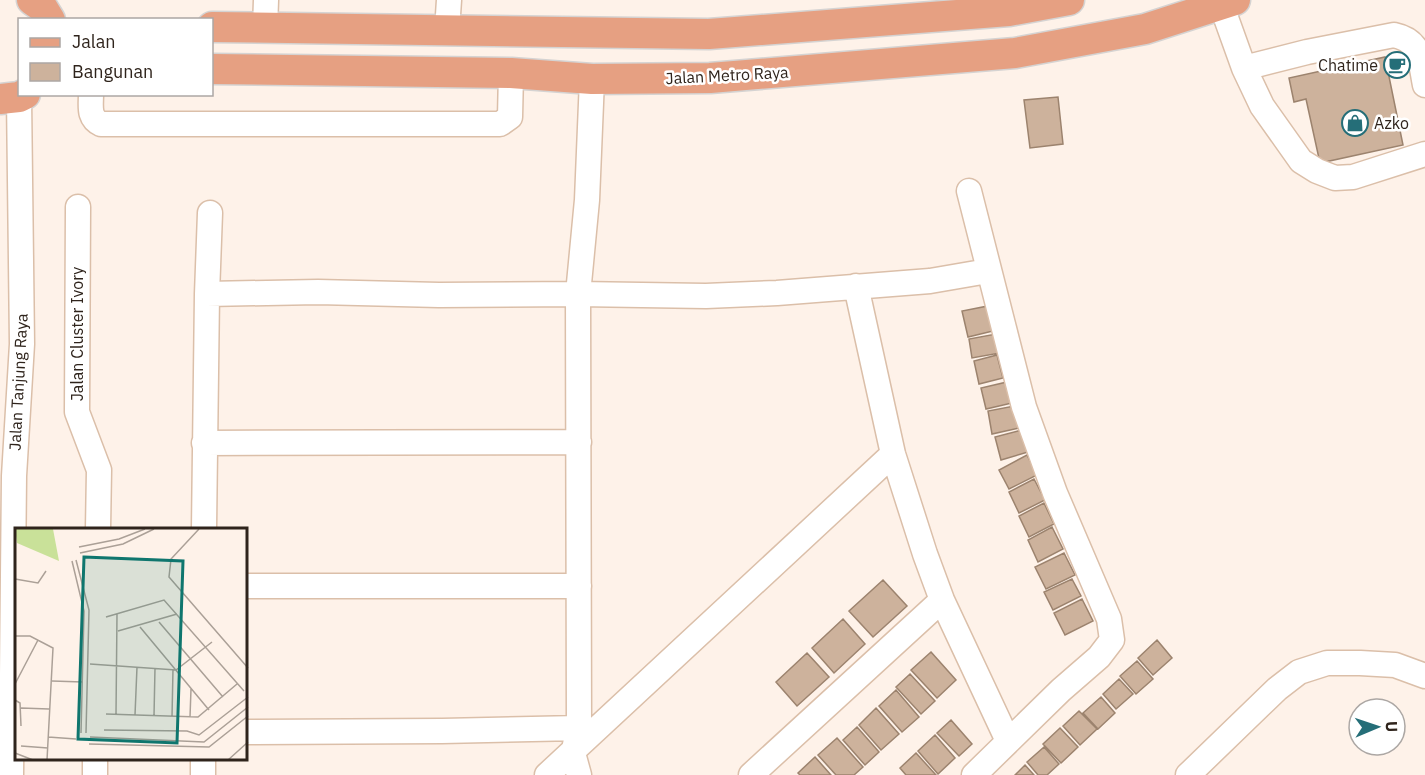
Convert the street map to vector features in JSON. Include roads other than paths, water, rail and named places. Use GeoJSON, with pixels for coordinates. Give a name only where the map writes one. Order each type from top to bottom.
{"type":"FeatureCollection","features":[{"type":"Feature","properties":{"kind":"main road"},"geometry":{"type":"LineString","coordinates":[[33,0],[42,6],[49,18]]}},
{"type":"Feature","properties":{"kind":"main road"},"geometry":{"type":"LineString","coordinates":[[213,27],[266,14],[447,30],[709,34],[1009,11],[1069,0]]}},
{"type":"Feature","properties":{"kind":"main road","name":"Jalan Metro Raya"},"geometry":{"type":"LineString","coordinates":[[213,69],[511,74],[592,79],[710,78],[1015,53],[1145,29],[1228,2]]}},
{"type":"Feature","properties":{"kind":"street"},"geometry":{"type":"LineString","coordinates":[[447,30],[449,0]]}},
{"type":"Feature","properties":{"kind":"street"},"geometry":{"type":"LineString","coordinates":[[1228,2],[1244,68],[1262,106],[1301,161],[1335,178],[1353,177],[1425,154]]}},
{"type":"Feature","properties":{"kind":"street"},"geometry":{"type":"LineString","coordinates":[[1244,68],[1307,52],[1394,35],[1406,38],[1417,49],[1425,85]]}},
{"type":"Feature","properties":{"kind":"street"},"geometry":{"type":"LineString","coordinates":[[91,96],[91,114],[95,121],[101,124],[500,124],[510,117],[511,74]]}},
{"type":"Feature","properties":{"kind":"street"},"geometry":{"type":"LineString","coordinates":[[576,764],[579,728],[578,294],[587,200],[592,79]]}},
{"type":"Feature","properties":{"kind":"street","name":"Jalan Tanjung Raya"},"geometry":{"type":"LineString","coordinates":[[11,775],[14,476],[9,391],[22,344],[15,97]]}},
{"type":"Feature","properties":{"kind":"street"},"geometry":{"type":"LineString","coordinates":[[969,191],[1024,407],[1055,493],[1109,620],[1112,639],[1106,649],[1082,674],[974,775]]}},
{"type":"Feature","properties":{"kind":"street","name":"Jalan Cluster Ivory"},"geometry":{"type":"LineString","coordinates":[[78,207],[77,412],[99,470],[98,528]]}},
{"type":"Feature","properties":{"kind":"street"},"geometry":{"type":"LineString","coordinates":[[204,528],[210,213]]}},
{"type":"Feature","properties":{"kind":"street"},"geometry":{"type":"LineString","coordinates":[[207,294],[318,292],[706,296],[930,282],[988,271]]}},
{"type":"Feature","properties":{"kind":"street"},"geometry":{"type":"LineString","coordinates":[[856,286],[893,454],[942,600],[1008,741]]}},
{"type":"Feature","properties":{"kind":"street"},"geometry":{"type":"LineString","coordinates":[[204,443],[579,442]]}},
{"type":"Feature","properties":{"kind":"street"},"geometry":{"type":"LineString","coordinates":[[547,775],[576,764],[719,614],[893,454]]}},
{"type":"Feature","properties":{"kind":"street"},"geometry":{"type":"LineString","coordinates":[[248,586],[579,586]]}},
{"type":"Feature","properties":{"kind":"street"},"geometry":{"type":"LineString","coordinates":[[751,775],[942,600]]}},
{"type":"Feature","properties":{"kind":"street"},"geometry":{"type":"LineString","coordinates":[[1188,775],[1277,688],[1299,672],[1327,663],[1360,663],[1395,666],[1425,676]]}},
{"type":"Feature","properties":{"kind":"street"},"geometry":{"type":"LineString","coordinates":[[248,732],[579,728]]}},
{"type":"Feature","properties":{"kind":"place","name":"Chatime"},"geometry":{"type":"Point","coordinates":[1397,65]}},
{"type":"Feature","properties":{"kind":"place","name":"Azko"},"geometry":{"type":"Point","coordinates":[1355,123]}}]}
